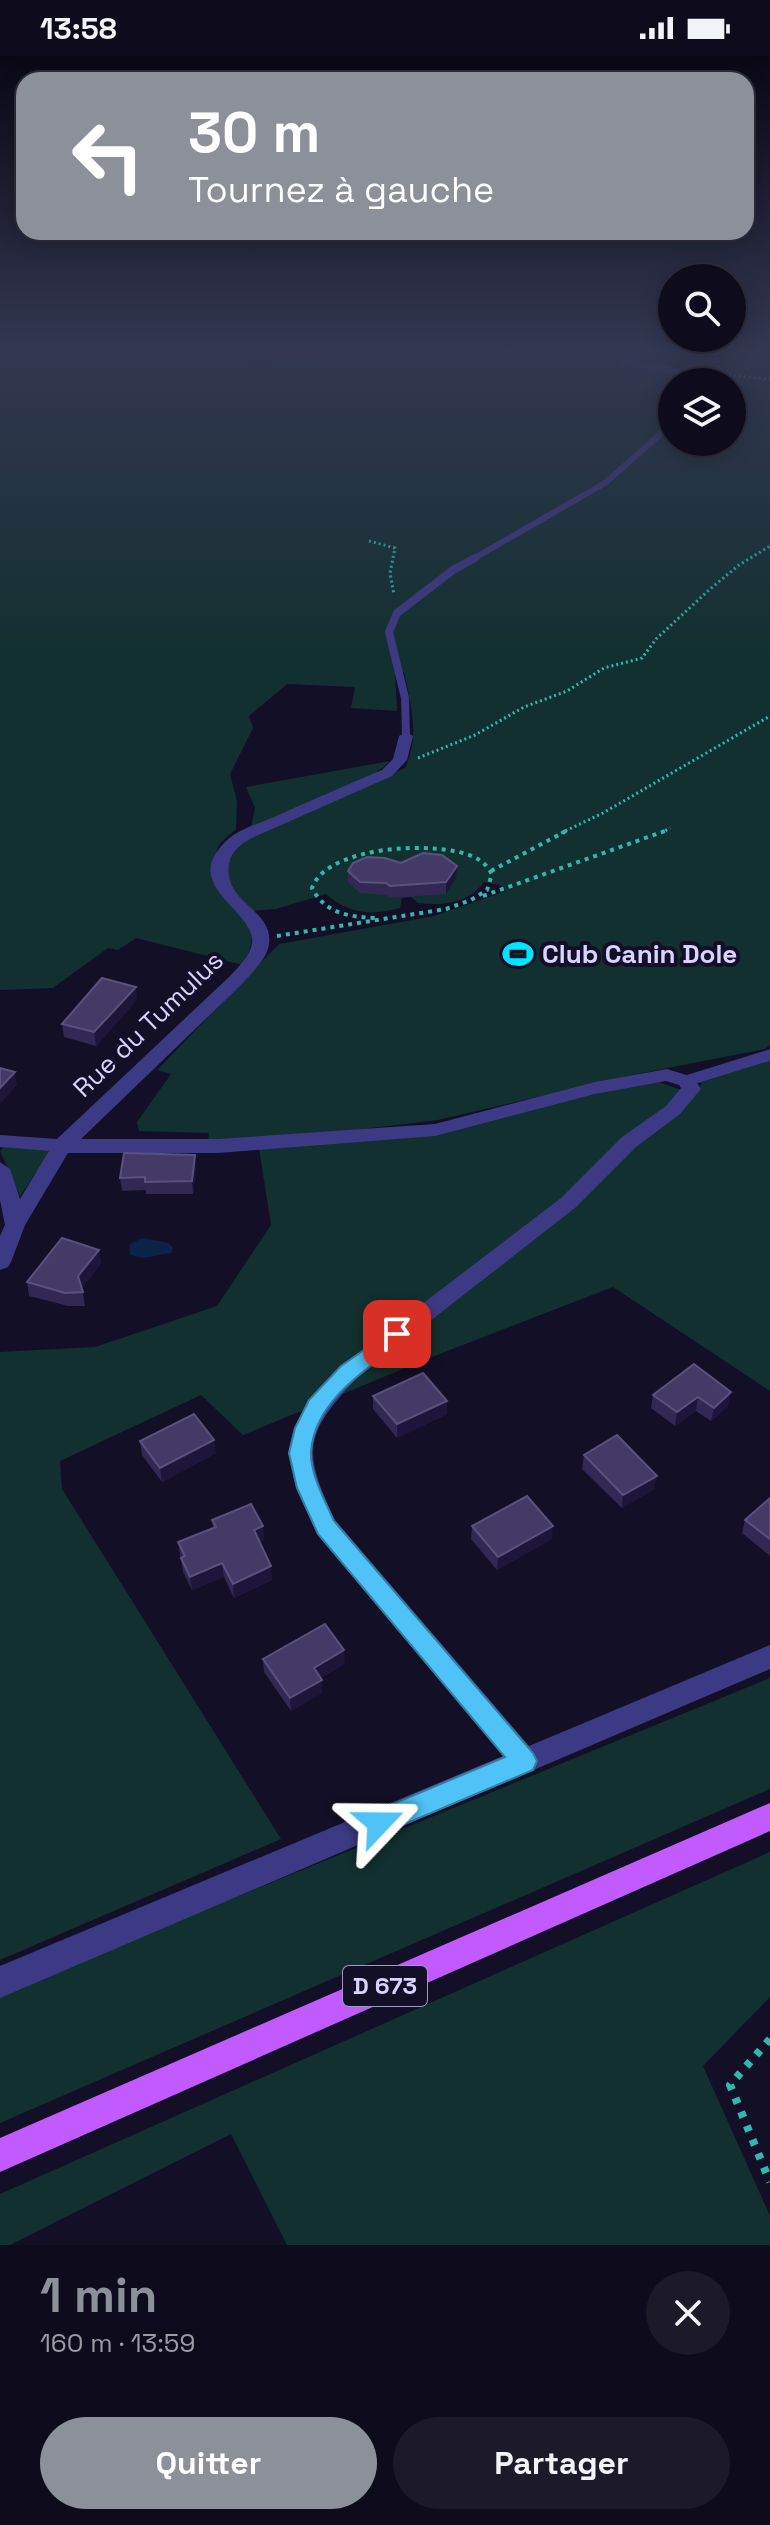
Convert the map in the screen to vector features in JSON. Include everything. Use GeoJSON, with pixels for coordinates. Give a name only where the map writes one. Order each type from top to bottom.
{"type":"FeatureCollection","features":[{"type":"Feature","properties":{"kind":"main road","name":"D 673"},"geometry":{"type":"LineString","coordinates":[[0,2155],[770,1817]]}},
{"type":"Feature","properties":{"kind":"street"},"geometry":{"type":"LineString","coordinates":[[261,939],[253,920],[223,891],[220,869],[229,845],[371,781],[395,767],[406,736]]}},
{"type":"Feature","properties":{"kind":"street","name":"Rue du Tumulus"},"geometry":{"type":"LineString","coordinates":[[0,1262],[15,1225],[62,1146],[235,981],[258,953],[261,939]]}},
{"type":"Feature","properties":{"kind":"street"},"geometry":{"type":"LineString","coordinates":[[0,1141],[62,1146],[219,1146],[435,1130],[595,1088],[667,1075],[686,1081],[691,1089],[673,1110],[629,1142],[568,1203],[349,1372],[317,1406],[306,1428],[300,1453],[308,1488],[326,1527],[524,1761]]}},
{"type":"Feature","properties":{"kind":"street"},"geometry":{"type":"LineString","coordinates":[[0,1169],[8,1187],[15,1225]]}},
{"type":"Feature","properties":{"kind":"street"},"geometry":{"type":"LineString","coordinates":[[0,1982],[770,1657]]}},
{"type":"Feature","properties":{"kind":"lane"},"geometry":{"type":"LineString","coordinates":[[406,736],[405,698],[389,632],[397,613],[453,570],[575,503],[605,483],[641,451]]}},
{"type":"Feature","properties":{"kind":"lane"},"geometry":{"type":"LineString","coordinates":[[686,1081],[770,1055]]}},
{"type":"Feature","properties":{"kind":"path"},"geometry":{"type":"LineString","coordinates":[[369,541],[395,548],[390,573],[397,613]]}},
{"type":"Feature","properties":{"kind":"path"},"geometry":{"type":"LineString","coordinates":[[395,767],[475,735],[509,714],[567,691],[604,668],[642,658],[656,639],[709,590],[770,546]]}},
{"type":"Feature","properties":{"kind":"path"},"geometry":{"type":"LineString","coordinates":[[491,871],[517,861],[536,845],[610,810],[622,800],[770,716]]}},
{"type":"Feature","properties":{"kind":"path"},"geometry":{"type":"LineString","coordinates":[[261,939],[459,904],[653,837],[670,828]]}},
{"type":"Feature","properties":{"kind":"path"},"geometry":{"type":"LineString","coordinates":[[377,918],[350,916],[326,908],[312,888],[317,875],[332,864],[357,855],[427,849],[466,853],[491,871],[492,883],[483,894],[459,904]]}},
{"type":"Feature","properties":{"kind":"path"},"geometry":{"type":"LineString","coordinates":[[770,2039],[730,2085],[770,2182]]}},
{"type":"Feature","properties":{"kind":"green space"},"geometry":{"type":"Polygon","coordinates":[[[0,451],[658,451],[658,456],[746,456],[746,451],[770,451],[770,1045],[765,1049],[637,1074],[438,1120],[280,1139],[208,1141],[209,1133],[139,1131],[137,1122],[171,1074],[157,1070],[279,944],[434,916],[506,891],[500,885],[484,882],[471,895],[455,902],[427,904],[418,903],[411,897],[402,898],[400,908],[380,912],[361,912],[343,906],[326,894],[276,909],[252,911],[231,885],[227,870],[229,862],[243,841],[405,768],[410,757],[413,733],[404,672],[395,672],[397,711],[351,708],[355,687],[287,684],[249,716],[253,728],[230,774],[237,801],[236,829],[218,847],[213,868],[223,897],[250,930],[251,945],[243,965],[136,938],[118,950],[108,948],[53,988],[0,990],[0,451]]]}},
{"type":"Feature","properties":{"kind":"green space"},"geometry":{"type":"Polygon","coordinates":[[[390,761],[343,791],[251,827],[255,808],[246,787],[390,761]]]}},
{"type":"Feature","properties":{"kind":"green space"},"geometry":{"type":"Polygon","coordinates":[[[770,1060],[770,1391],[613,1287],[243,1435],[201,1395],[60,1461],[62,1489],[281,1839],[0,1960],[0,1352],[95,1347],[217,1306],[271,1225],[259,1148],[406,1138],[658,1082],[696,1095],[702,1082],[770,1060]]]}},
{"type":"Feature","properties":{"kind":"green space"},"geometry":{"type":"Polygon","coordinates":[[[3,1147],[51,1151],[20,1196],[0,1151],[3,1147]]]}},
{"type":"Feature","properties":{"kind":"green space"},"geometry":{"type":"Polygon","coordinates":[[[770,1678],[770,1789],[0,2123],[0,1994],[770,1678]]]}},
{"type":"Feature","properties":{"kind":"green space"},"geometry":{"type":"Polygon","coordinates":[[[770,1852],[770,1997],[703,2066],[770,2216],[770,2245],[287,2245],[231,2134],[10,2245],[0,2245],[0,2194],[770,1852]]]}},
{"type":"Feature","properties":{"kind":"water"},"geometry":{"type":"Polygon","coordinates":[[[143,1238],[169,1243],[173,1248],[171,1253],[143,1258],[130,1255],[129,1244],[143,1238]]]}},
{"type":"Feature","properties":{"kind":"building"},"geometry":{"type":"Polygon","coordinates":[[[423,853],[442,855],[457,866],[446,882],[390,886],[386,883],[360,882],[348,871],[353,863],[367,857],[401,863],[423,853]]]}},
{"type":"Feature","properties":{"kind":"building"},"geometry":{"type":"Polygon","coordinates":[[[102,978],[136,987],[94,1032],[62,1024],[102,978]]]}},
{"type":"Feature","properties":{"kind":"building"},"geometry":{"type":"Polygon","coordinates":[[[0,1068],[15,1072],[0,1088],[0,1068]]]}},
{"type":"Feature","properties":{"kind":"building"},"geometry":{"type":"Polygon","coordinates":[[[124,1153],[195,1155],[192,1181],[145,1182],[145,1177],[120,1178],[124,1153]]]}},
{"type":"Feature","properties":{"kind":"building"},"geometry":{"type":"Polygon","coordinates":[[[62,1238],[99,1250],[78,1276],[83,1292],[65,1293],[27,1282],[62,1238]]]}},
{"type":"Feature","properties":{"kind":"building"},"geometry":{"type":"Polygon","coordinates":[[[694,1364],[731,1392],[714,1408],[698,1397],[677,1412],[653,1395],[694,1364]]]}},
{"type":"Feature","properties":{"kind":"building"},"geometry":{"type":"Polygon","coordinates":[[[423,1373],[447,1401],[397,1424],[373,1396],[423,1373]]]}},
{"type":"Feature","properties":{"kind":"building"},"geometry":{"type":"Polygon","coordinates":[[[194,1414],[214,1440],[160,1468],[140,1441],[194,1414]]]}},
{"type":"Feature","properties":{"kind":"building"},"geometry":{"type":"Polygon","coordinates":[[[617,1435],[657,1476],[623,1495],[584,1455],[617,1435]]]}},
{"type":"Feature","properties":{"kind":"building"},"geometry":{"type":"Polygon","coordinates":[[[527,1496],[553,1526],[498,1557],[472,1526],[527,1496]]]}},
{"type":"Feature","properties":{"kind":"building"},"geometry":{"type":"Polygon","coordinates":[[[770,1498],[770,1539],[745,1520],[770,1498]]]}},
{"type":"Feature","properties":{"kind":"building"},"geometry":{"type":"Polygon","coordinates":[[[251,1504],[263,1526],[254,1530],[271,1566],[233,1584],[222,1563],[190,1577],[178,1542],[216,1527],[212,1520],[251,1504]]]}},
{"type":"Feature","properties":{"kind":"building"},"geometry":{"type":"Polygon","coordinates":[[[325,1624],[344,1650],[314,1668],[322,1680],[290,1698],[263,1659],[325,1624]]]}},
{"type":"Feature","properties":{"kind":"place","name":"Club Canin Dole"},"geometry":{"type":"Point","coordinates":[518,954]}},
{"type":"Feature","properties":{"kind":"route"},"geometry":{"type":"LineString","coordinates":[[379,1823],[524,1761],[326,1527],[308,1488],[300,1453],[306,1428],[317,1406],[349,1372],[397,1334]]}}]}
